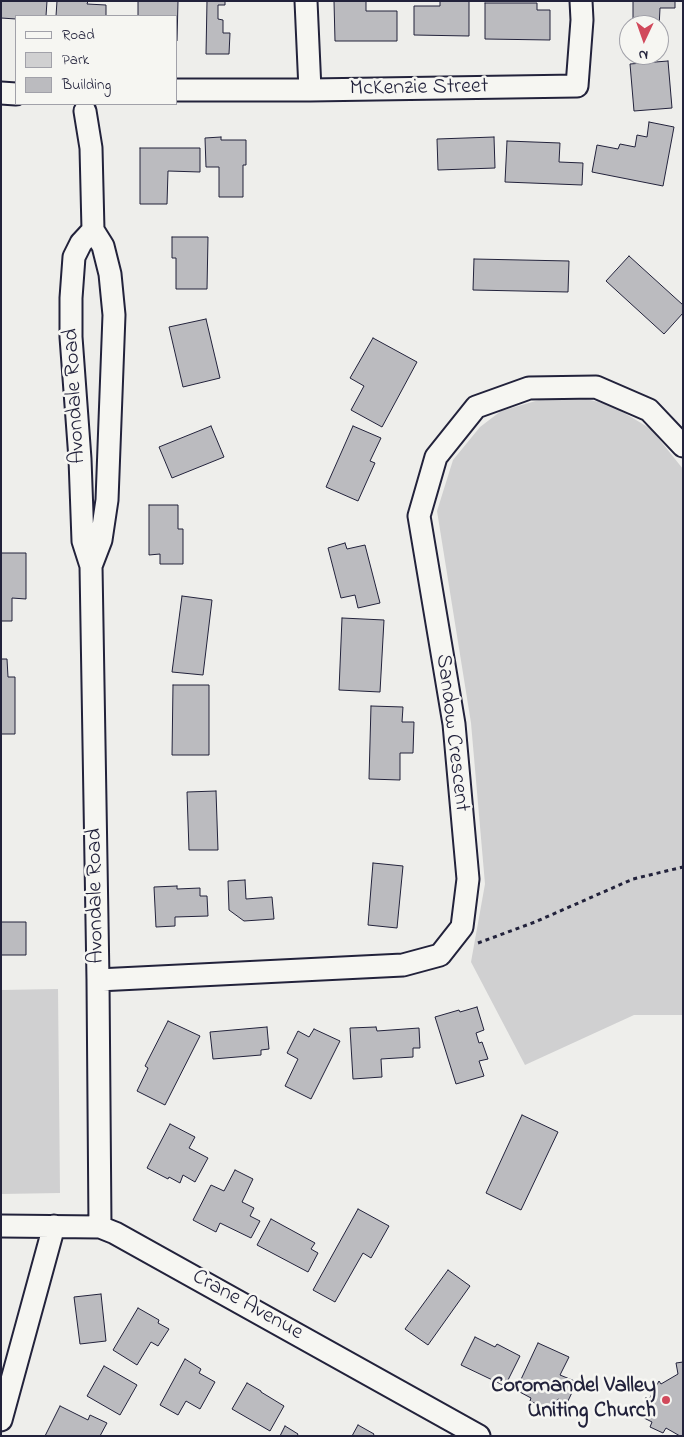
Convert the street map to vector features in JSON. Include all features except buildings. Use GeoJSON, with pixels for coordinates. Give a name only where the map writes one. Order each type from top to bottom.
{"type":"FeatureCollection","features":[{"type":"Feature","properties":{"kind":"street"},"geometry":{"type":"LineString","coordinates":[[306,1],[310,90]]}},
{"type":"Feature","properties":{"kind":"street","name":"McKenzie Street"},"geometry":{"type":"LineString","coordinates":[[178,90],[577,86],[582,20],[581,1]]}},
{"type":"Feature","properties":{"kind":"street"},"geometry":{"type":"LineString","coordinates":[[1,94],[15,94]]}},
{"type":"Feature","properties":{"kind":"street","name":"Avondale Road"},"geometry":{"type":"LineString","coordinates":[[85,106],[92,148],[92,230],[103,246],[110,274],[114,315],[107,500],[101,540],[91,566]]}},
{"type":"Feature","properties":{"kind":"street","name":"Avondale Road"},"geometry":{"type":"LineString","coordinates":[[92,230],[74,257],[71,337],[80,459],[83,541],[91,566],[100,1227]]}},
{"type":"Feature","properties":{"kind":"street","name":"Sandow Crescent"},"geometry":{"type":"LineString","coordinates":[[98,980],[403,965],[440,955],[462,927],[468,879],[454,724],[419,516],[436,457],[476,408],[529,388],[596,387],[649,410],[683,446]]}},
{"type":"Feature","properties":{"kind":"street","name":"Crane Avenue"},"geometry":{"type":"LineString","coordinates":[[1,1226],[100,1227],[115,1233],[479,1436]]}},
{"type":"Feature","properties":{"kind":"street"},"geometry":{"type":"LineString","coordinates":[[1,1420],[54,1226]]}},
{"type":"Feature","properties":{"kind":"path"},"geometry":{"type":"LineString","coordinates":[[478,943],[535,922],[633,879],[683,866]]}},
{"type":"Feature","properties":{"kind":"green space"},"geometry":{"type":"Polygon","coordinates":[[[586,399],[611,405],[651,429],[683,469],[683,1015],[634,1015],[525,1065],[471,962],[485,884],[471,723],[437,511],[453,460],[480,427],[501,411],[539,400],[586,399]]]}},
{"type":"Feature","properties":{"kind":"green space"},"geometry":{"type":"Polygon","coordinates":[[[58,989],[60,1193],[1,1194],[1,990],[58,989]]]}},
{"type":"Feature","properties":{"kind":"place","name":"Coromandel Valley Uniting Church"},"geometry":{"type":"Point","coordinates":[666,1400]}}]}
